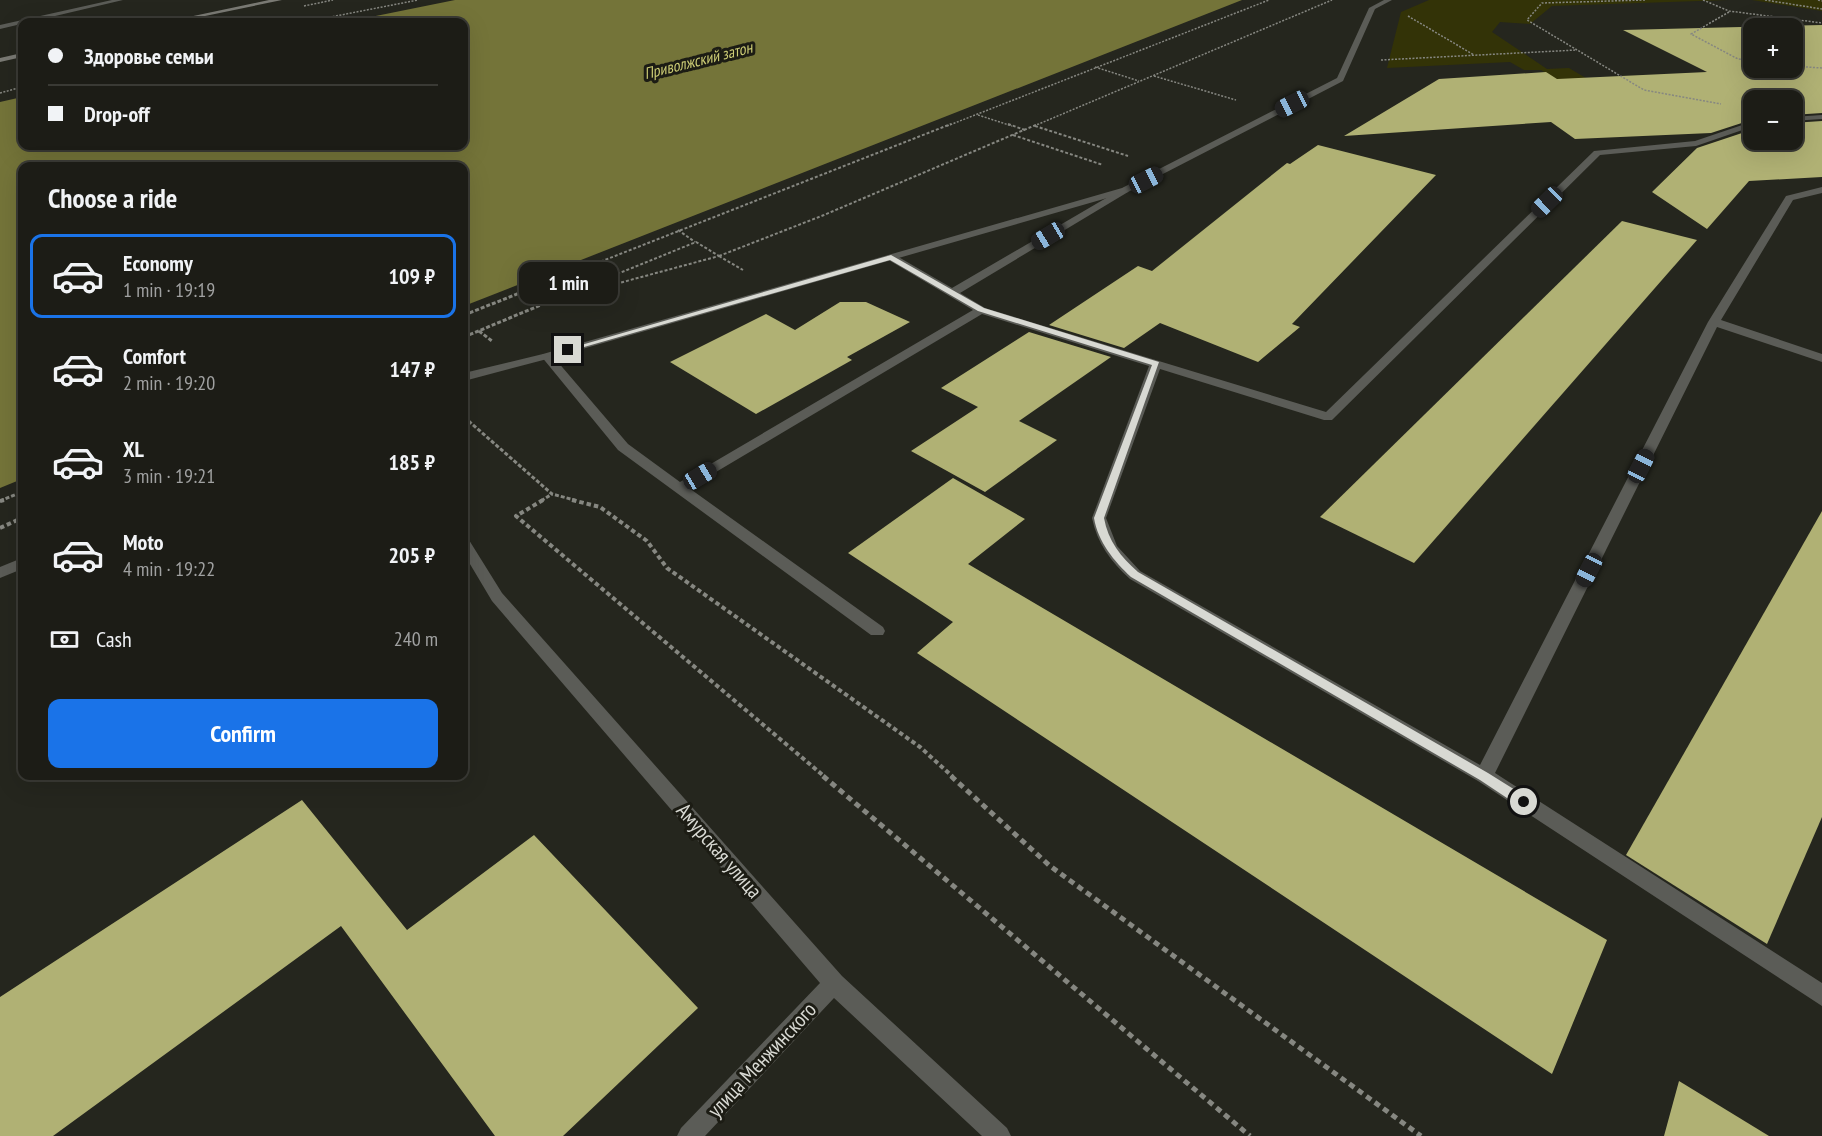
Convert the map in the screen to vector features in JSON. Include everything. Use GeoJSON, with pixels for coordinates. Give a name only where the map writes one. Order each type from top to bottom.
{"type":"FeatureCollection","features":[{"type":"Feature","properties":{"kind":"main road"},"geometry":{"type":"LineString","coordinates":[[188,18],[279,0]]}},
{"type":"Feature","properties":{"kind":"main road"},"geometry":{"type":"LineString","coordinates":[[0,60],[18,56]]}},
{"type":"Feature","properties":{"kind":"street"},"geometry":{"type":"LineString","coordinates":[[37,18],[120,0]]}},
{"type":"Feature","properties":{"kind":"street"},"geometry":{"type":"LineString","coordinates":[[952,293],[1125,190],[1340,79],[1372,8],[1389,0]]}},
{"type":"Feature","properties":{"kind":"street"},"geometry":{"type":"LineString","coordinates":[[0,27],[18,23]]}},
{"type":"Feature","properties":{"kind":"street"},"geometry":{"type":"LineString","coordinates":[[1803,118],[1822,117]]}},
{"type":"Feature","properties":{"kind":"street"},"geometry":{"type":"LineString","coordinates":[[891,257],[981,309],[1328,417],[1597,153],[1696,143],[1743,127]]}},
{"type":"Feature","properties":{"kind":"street"},"geometry":{"type":"LineString","coordinates":[[468,376],[547,356],[1125,190]]}},
{"type":"Feature","properties":{"kind":"street"},"geometry":{"type":"LineString","coordinates":[[1484,776],[1714,322],[1789,198],[1822,190]]}},
{"type":"Feature","properties":{"kind":"street"},"geometry":{"type":"LineString","coordinates":[[680,488],[981,309]]}},
{"type":"Feature","properties":{"kind":"street"},"geometry":{"type":"LineString","coordinates":[[1714,322],[1822,358]]}},
{"type":"Feature","properties":{"kind":"street"},"geometry":{"type":"LineString","coordinates":[[547,356],[623,447],[877,631]]}},
{"type":"Feature","properties":{"kind":"street"},"geometry":{"type":"LineString","coordinates":[[1156,364],[1099,518],[1101,532],[1120,561],[1135,574],[1484,776],[1822,995]]}},
{"type":"Feature","properties":{"kind":"street","name":"Амурская улица"},"geometry":{"type":"LineString","coordinates":[[468,550],[497,597],[834,983],[999,1136]]}},
{"type":"Feature","properties":{"kind":"street"},"geometry":{"type":"LineString","coordinates":[[0,573],[18,565]]}},
{"type":"Feature","properties":{"kind":"street","name":"улица Менжинского"},"geometry":{"type":"LineString","coordinates":[[689,1136],[834,983]]}},
{"type":"Feature","properties":{"kind":"path"},"geometry":{"type":"LineString","coordinates":[[326,18],[418,0]]}},
{"type":"Feature","properties":{"kind":"path"},"geometry":{"type":"LineString","coordinates":[[468,313],[1269,0]]}},
{"type":"Feature","properties":{"kind":"path"},"geometry":{"type":"LineString","coordinates":[[548,302],[718,256],[1026,130],[1331,0]]}},
{"type":"Feature","properties":{"kind":"path"},"geometry":{"type":"LineString","coordinates":[[1645,0],[1542,3],[1527,20],[1644,90],[1724,104]]}},
{"type":"Feature","properties":{"kind":"path"},"geometry":{"type":"LineString","coordinates":[[1703,0],[1729,11],[1822,23]]}},
{"type":"Feature","properties":{"kind":"path"},"geometry":{"type":"LineString","coordinates":[[1765,0],[1822,9]]}},
{"type":"Feature","properties":{"kind":"path"},"geometry":{"type":"LineString","coordinates":[[1818,0],[1822,1]]}},
{"type":"Feature","properties":{"kind":"path"},"geometry":{"type":"LineString","coordinates":[[1729,11],[1691,34],[1743,60]]}},
{"type":"Feature","properties":{"kind":"path"},"geometry":{"type":"LineString","coordinates":[[1407,15],[1475,55]]}},
{"type":"Feature","properties":{"kind":"path"},"geometry":{"type":"LineString","coordinates":[[1382,60],[1578,50]]}},
{"type":"Feature","properties":{"kind":"path"},"geometry":{"type":"LineString","coordinates":[[1095,67],[1139,82]]}},
{"type":"Feature","properties":{"kind":"path"},"geometry":{"type":"LineString","coordinates":[[1803,67],[1822,68]]}},
{"type":"Feature","properties":{"kind":"path"},"geometry":{"type":"LineString","coordinates":[[1154,76],[1276,112]]}},
{"type":"Feature","properties":{"kind":"path"},"geometry":{"type":"LineString","coordinates":[[0,93],[18,88]]}},
{"type":"Feature","properties":{"kind":"path"},"geometry":{"type":"LineString","coordinates":[[977,115],[1026,130]]}},
{"type":"Feature","properties":{"kind":"path"},"geometry":{"type":"LineString","coordinates":[[1035,126],[1167,169]]}},
{"type":"Feature","properties":{"kind":"path"},"geometry":{"type":"LineString","coordinates":[[1013,135],[1146,180]]}},
{"type":"Feature","properties":{"kind":"path"},"geometry":{"type":"LineString","coordinates":[[678,230],[718,256]]}},
{"type":"Feature","properties":{"kind":"path"},"geometry":{"type":"LineString","coordinates":[[468,335],[696,242]]}},
{"type":"Feature","properties":{"kind":"path"},"geometry":{"type":"LineString","coordinates":[[468,420],[552,494],[600,507],[647,542],[667,568],[920,747],[1050,866],[1421,1136]]}},
{"type":"Feature","properties":{"kind":"path"},"geometry":{"type":"LineString","coordinates":[[0,501],[18,494]]}},
{"type":"Feature","properties":{"kind":"path"},"geometry":{"type":"LineString","coordinates":[[552,494],[516,516],[1250,1136]]}},
{"type":"Feature","properties":{"kind":"path"},"geometry":{"type":"LineString","coordinates":[[0,528],[18,520]]}},
{"type":"Feature","properties":{"kind":"shaded area"},"geometry":{"type":"Polygon","coordinates":[[[1429,0],[1728,0],[1552,6],[1530,24],[1500,22],[1492,32],[1547,69],[1569,68],[1648,115],[1570,87],[1541,70],[1524,70],[1510,62],[1387,68],[1401,12],[1429,0]]]}},
{"type":"Feature","properties":{"kind":"shaded area"},"geometry":{"type":"Polygon","coordinates":[[[1752,0],[1822,0],[1822,11],[1752,0]]]}},
{"type":"Feature","properties":{"kind":"water","name":"Приволжский затон"},"geometry":{"type":"Polygon","coordinates":[[[455,0],[1242,0],[468,304],[468,162],[18,162],[18,481],[0,488],[0,102],[18,98],[18,150],[468,150],[468,18],[366,18],[455,0]]]}},
{"type":"Feature","properties":{"kind":"building"},"geometry":{"type":"Polygon","coordinates":[[[1803,25],[1822,25],[1822,113],[1803,114],[1803,90],[1743,90],[1743,123],[1711,133],[1575,139],[1551,122],[1344,136],[1439,79],[1546,72],[1557,79],[1707,72],[1623,30],[1743,27],[1743,78],[1803,78],[1803,25]]]}},
{"type":"Feature","properties":{"kind":"building"},"geometry":{"type":"Polygon","coordinates":[[[1822,121],[1822,177],[1749,181],[1707,229],[1652,192],[1697,148],[1743,133],[1743,150],[1803,150],[1803,122],[1822,121]]]}},
{"type":"Feature","properties":{"kind":"building"},"geometry":{"type":"Polygon","coordinates":[[[1318,145],[1436,175],[1292,324],[1300,327],[1258,362],[1160,323],[1124,348],[1049,325],[1138,266],[1152,271],[1287,163],[1290,164],[1318,145]]]}},
{"type":"Feature","properties":{"kind":"building"},"geometry":{"type":"Polygon","coordinates":[[[1622,221],[1697,240],[1414,563],[1320,517],[1622,221]]]}},
{"type":"Feature","properties":{"kind":"building"},"geometry":{"type":"Polygon","coordinates":[[[840,302],[866,302],[910,322],[847,357],[852,360],[756,414],[670,362],[766,314],[795,330],[840,302]]]}},
{"type":"Feature","properties":{"kind":"building"},"geometry":{"type":"Polygon","coordinates":[[[1029,332],[1111,357],[1019,421],[1057,440],[985,492],[911,451],[978,407],[941,388],[1029,332]]]}},
{"type":"Feature","properties":{"kind":"building"},"geometry":{"type":"Polygon","coordinates":[[[953,478],[1025,519],[968,564],[1607,940],[1552,1074],[917,653],[953,622],[848,553],[953,478]]]}},
{"type":"Feature","properties":{"kind":"building"},"geometry":{"type":"Polygon","coordinates":[[[1822,511],[1822,817],[1767,944],[1626,855],[1822,511]]]}},
{"type":"Feature","properties":{"kind":"building"},"geometry":{"type":"Polygon","coordinates":[[[302,800],[407,930],[534,835],[698,1008],[563,1136],[495,1136],[341,926],[53,1136],[0,1136],[0,997],[302,800]]]}},
{"type":"Feature","properties":{"kind":"building"},"geometry":{"type":"Polygon","coordinates":[[[1679,1081],[1769,1136],[1664,1136],[1679,1081]]]}},
{"type":"Feature","properties":{"kind":"route"},"geometry":{"type":"LineString","coordinates":[[568,350],[891,257],[981,309],[1156,364],[1099,518],[1101,532],[1120,561],[1135,574],[1484,776],[1524,802]]}}]}
